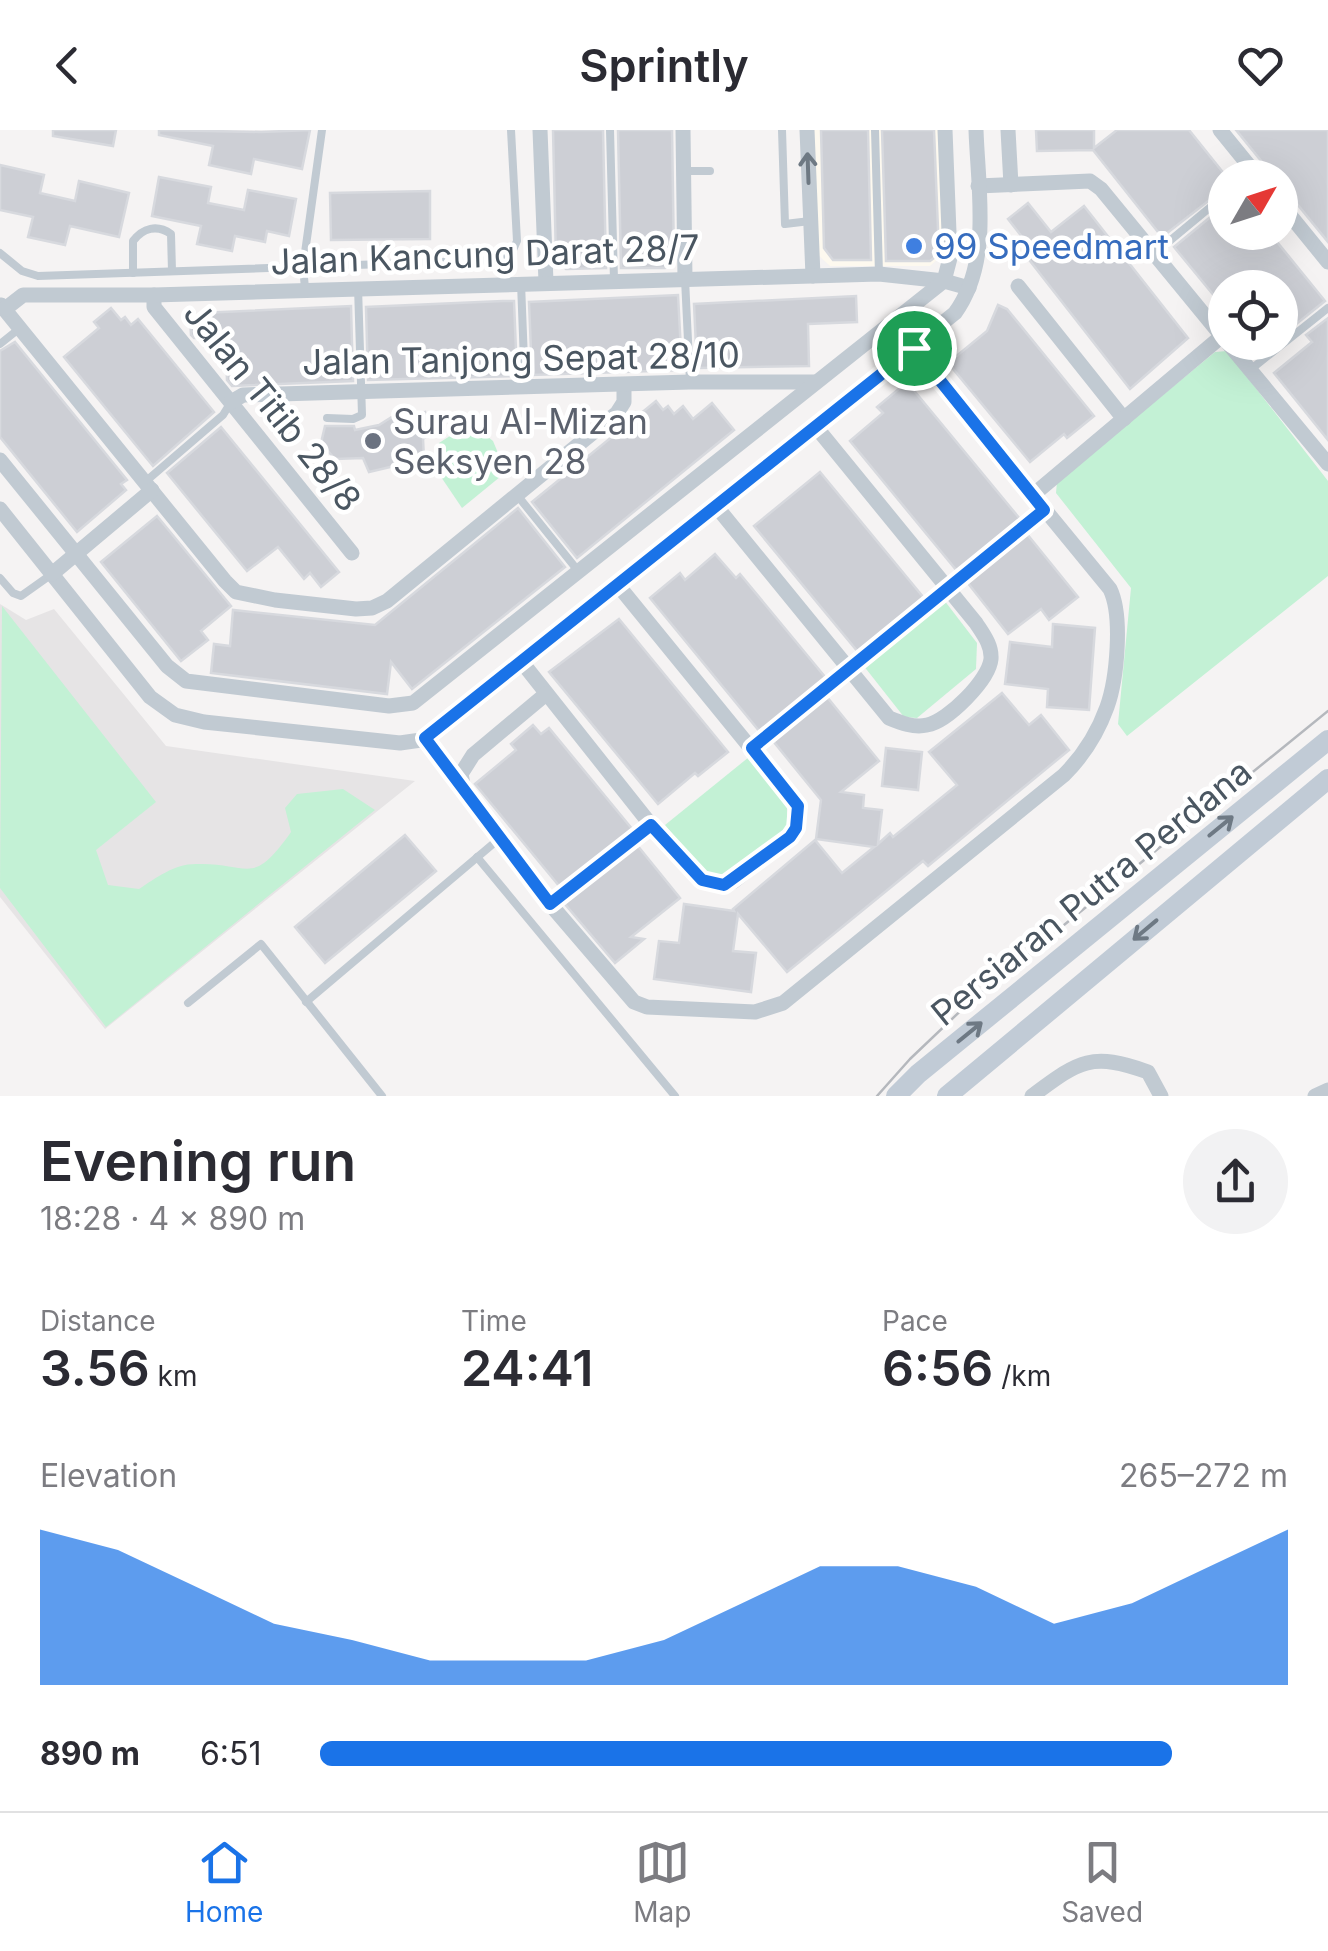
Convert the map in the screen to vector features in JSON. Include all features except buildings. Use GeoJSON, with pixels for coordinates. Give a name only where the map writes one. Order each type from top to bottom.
{"type":"FeatureCollection","features":[{"type":"Feature","properties":{"kind":"main road","name":"Persiaran Putra Perdana"},"geometry":{"type":"LineString","coordinates":[[896,1096],[1328,740]]}},
{"type":"Feature","properties":{"kind":"main road","name":"Persiaran Putra Perdana"},"geometry":{"type":"LineString","coordinates":[[947,1096],[1328,779]]}},
{"type":"Feature","properties":{"kind":"street"},"geometry":{"type":"LineString","coordinates":[[540,130],[546,282]]}},
{"type":"Feature","properties":{"kind":"street"},"geometry":{"type":"LineString","coordinates":[[683,130],[685,278]]}},
{"type":"Feature","properties":{"kind":"street"},"geometry":{"type":"LineString","coordinates":[[806,130],[813,276]]}},
{"type":"Feature","properties":{"kind":"street"},"geometry":{"type":"LineString","coordinates":[[0,460],[167,666],[186,682],[402,706],[425,696],[944,281],[950,258],[944,130]]}},
{"type":"Feature","properties":{"kind":"street"},"geometry":{"type":"LineString","coordinates":[[0,509],[150,697],[175,715],[204,722],[400,742],[425,738],[955,314],[979,256],[976,130]]}},
{"type":"Feature","properties":{"kind":"street"},"geometry":{"type":"LineString","coordinates":[[1008,130],[1011,185]]}},
{"type":"Feature","properties":{"kind":"street"},"geometry":{"type":"LineString","coordinates":[[1220,130],[1242,160]]}},
{"type":"Feature","properties":{"kind":"street"},"geometry":{"type":"LineString","coordinates":[[978,186],[1090,181],[1101,189],[1208,319]]}},
{"type":"Feature","properties":{"kind":"street"},"geometry":{"type":"LineString","coordinates":[[1298,225],[1328,262]]}},
{"type":"Feature","properties":{"kind":"street","name":"Jalan Kancung Darat 28/7"},"geometry":{"type":"LineString","coordinates":[[2,306],[23,295],[880,274],[944,281],[969,288]]}},
{"type":"Feature","properties":{"kind":"street"},"geometry":{"type":"LineString","coordinates":[[1018,286],[1124,418]]}},
{"type":"Feature","properties":{"kind":"street","name":"Jalan Titib 28/8"},"geometry":{"type":"LineString","coordinates":[[154,294],[154,307],[352,553]]}},
{"type":"Feature","properties":{"kind":"street"},"geometry":{"type":"LineString","coordinates":[[2,306],[236,592],[263,598],[356,609],[387,602],[617,413],[624,402],[624,386]]}},
{"type":"Feature","properties":{"kind":"street"},"geometry":{"type":"LineString","coordinates":[[425,738],[550,904],[627,996],[641,1005],[755,1012],[774,1008],[792,996],[1064,775],[1082,756],[1107,707],[1119,614],[1110,589],[914,348]]}},
{"type":"Feature","properties":{"kind":"street"},"geometry":{"type":"LineString","coordinates":[[1032,495],[1208,352]]}},
{"type":"Feature","properties":{"kind":"street"},"geometry":{"type":"LineString","coordinates":[[1242,360],[1328,464]]}},
{"type":"Feature","properties":{"kind":"street","name":"Jalan Tanjong Sepat 28/10"},"geometry":{"type":"LineString","coordinates":[[231,402],[243,396],[690,382],[814,382]]}},
{"type":"Feature","properties":{"kind":"street"},"geometry":{"type":"LineString","coordinates":[[716,506],[889,718],[915,726],[941,719],[987,674],[991,660],[984,635],[816,427]]}},
{"type":"Feature","properties":{"kind":"street"},"geometry":{"type":"LineString","coordinates":[[52,574],[148,486]]}},
{"type":"Feature","properties":{"kind":"street"},"geometry":{"type":"LineString","coordinates":[[521,661],[651,825],[702,880],[724,885],[733,882],[790,837],[796,828],[798,806],[618,584]]}},
{"type":"Feature","properties":{"kind":"street"},"geometry":{"type":"LineString","coordinates":[[461,782],[465,765],[473,755],[546,694]]}},
{"type":"Feature","properties":{"kind":"street"},"geometry":{"type":"LineString","coordinates":[[1032,1096],[1068,1070],[1096,1060],[1148,1072],[1161,1096]]}},
{"type":"Feature","properties":{"kind":"street"},"geometry":{"type":"LineString","coordinates":[[1315,1096],[1328,1090]]}},
{"type":"Feature","properties":{"kind":"lane"},"geometry":{"type":"LineString","coordinates":[[305,288],[303,267],[322,130]]}},
{"type":"Feature","properties":{"kind":"lane"},"geometry":{"type":"LineString","coordinates":[[0,253],[22,271],[38,276],[500,260],[517,242],[511,130]]}},
{"type":"Feature","properties":{"kind":"lane"},"geometry":{"type":"LineString","coordinates":[[610,130],[614,280]]}},
{"type":"Feature","properties":{"kind":"lane"},"geometry":{"type":"LineString","coordinates":[[782,130],[785,224],[810,221]]}},
{"type":"Feature","properties":{"kind":"lane"},"geometry":{"type":"LineString","coordinates":[[875,130],[880,274]]}},
{"type":"Feature","properties":{"kind":"lane"},"geometry":{"type":"LineString","coordinates":[[685,171],[710,171]]}},
{"type":"Feature","properties":{"kind":"lane"},"geometry":{"type":"LineString","coordinates":[[1154,254],[1208,209]]}},
{"type":"Feature","properties":{"kind":"lane"},"geometry":{"type":"LineString","coordinates":[[133,273],[133,241],[146,229],[156,228],[170,234],[172,272]]}},
{"type":"Feature","properties":{"kind":"lane"},"geometry":{"type":"LineString","coordinates":[[685,278],[690,382]]}},
{"type":"Feature","properties":{"kind":"lane"},"geometry":{"type":"LineString","coordinates":[[521,283],[525,387]]}},
{"type":"Feature","properties":{"kind":"lane"},"geometry":{"type":"LineString","coordinates":[[327,418],[362,415],[358,287]]}},
{"type":"Feature","properties":{"kind":"lane"},"geometry":{"type":"LineString","coordinates":[[1250,370],[1328,308]]}},
{"type":"Feature","properties":{"kind":"lane"},"geometry":{"type":"LineString","coordinates":[[0,344],[20,328]]}},
{"type":"Feature","properties":{"kind":"lane"},"geometry":{"type":"LineString","coordinates":[[148,486],[223,415],[231,402]]}},
{"type":"Feature","properties":{"kind":"lane"},"geometry":{"type":"LineString","coordinates":[[518,495],[579,572]]}},
{"type":"Feature","properties":{"kind":"lane"},"geometry":{"type":"LineString","coordinates":[[752,748],[1044,510]]}},
{"type":"Feature","properties":{"kind":"lane"},"geometry":{"type":"LineString","coordinates":[[0,578],[20,596],[52,574]]}},
{"type":"Feature","properties":{"kind":"lane"},"geometry":{"type":"LineString","coordinates":[[550,904],[651,825]]}},
{"type":"Feature","properties":{"kind":"lane"},"geometry":{"type":"LineString","coordinates":[[306,1002],[500,838]]}},
{"type":"Feature","properties":{"kind":"lane"},"geometry":{"type":"LineString","coordinates":[[477,857],[676,1096]]}},
{"type":"Feature","properties":{"kind":"lane"},"geometry":{"type":"LineString","coordinates":[[188,1003],[261,944],[382,1096]]}},
{"type":"Feature","properties":{"kind":"shaded area"},"geometry":{"type":"Polygon","coordinates":[[[814,130],[941,130],[944,254],[930,266],[830,266],[818,255],[814,130]]]}},
{"type":"Feature","properties":{"kind":"shaded area"},"geometry":{"type":"Polygon","coordinates":[[[0,604],[26,620],[54,609],[166,746],[415,781],[105,1029],[0,897],[0,604]]]}},
{"type":"Feature","properties":{"kind":"green space"},"geometry":{"type":"Polygon","coordinates":[[[1208,358],[1234,360],[1328,481],[1328,576],[1127,736],[1118,724],[1131,588],[1056,493],[1057,482],[1208,358]]]}},
{"type":"Feature","properties":{"kind":"green space"},"geometry":{"type":"Polygon","coordinates":[[[470,423],[493,441],[506,472],[462,508],[433,465],[439,443],[470,423]]]}},
{"type":"Feature","properties":{"kind":"green space"},"geometry":{"type":"Polygon","coordinates":[[[944,600],[977,643],[976,669],[917,718],[904,717],[863,665],[944,600]]]}},
{"type":"Feature","properties":{"kind":"green space"},"geometry":{"type":"Polygon","coordinates":[[[2,606],[156,802],[96,850],[108,885],[139,889],[166,872],[188,865],[258,867],[291,832],[285,808],[297,794],[343,789],[375,810],[106,1027],[0,888],[2,606]]]}},
{"type":"Feature","properties":{"kind":"green space"},"geometry":{"type":"Polygon","coordinates":[[[749,757],[787,807],[787,827],[728,874],[706,875],[665,825],[749,757]]]}},
{"type":"Feature","properties":{"kind":"tram line"},"geometry":{"type":"LineString","coordinates":[[877,1096],[974,998],[1328,711]]}},
{"type":"Feature","properties":{"kind":"place","name":"99 Speedmart"},"geometry":{"type":"Point","coordinates":[914,246]}},
{"type":"Feature","properties":{"kind":"place","name":"Surau Al-Mizan Seksyen 28"},"geometry":{"type":"Point","coordinates":[373,441]}},
{"type":"Feature","properties":{"kind":"route"},"geometry":{"type":"LineString","coordinates":[[914,348],[1044,510],[752,748],[798,806],[796,828],[790,837],[724,885],[702,880],[651,825],[550,904],[425,738],[914,348]]}}]}
